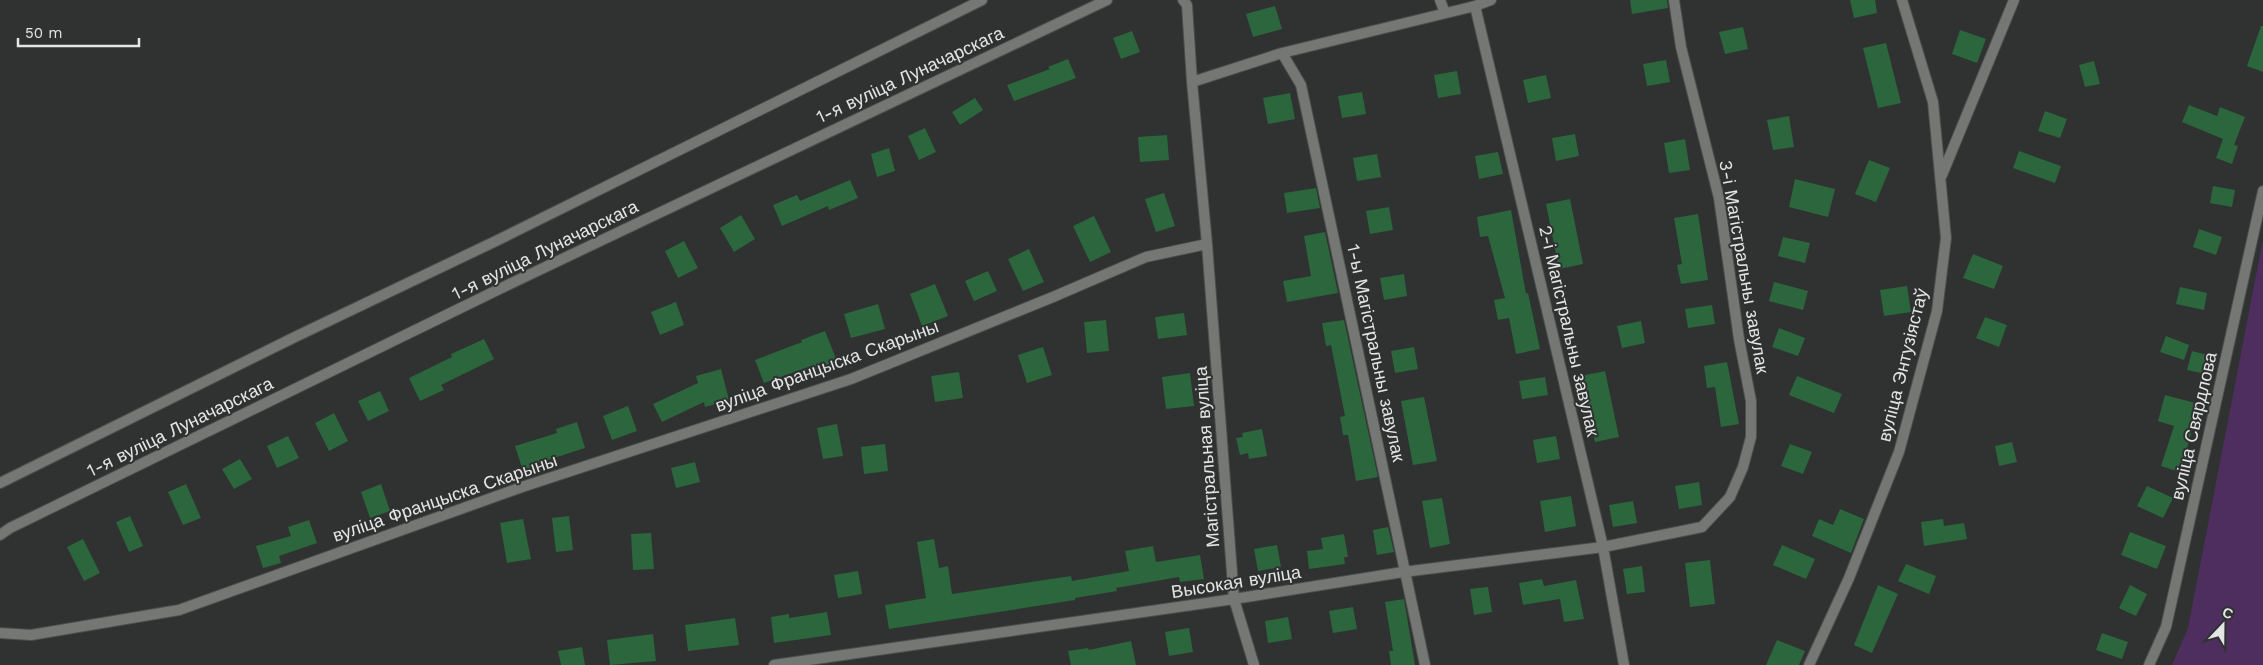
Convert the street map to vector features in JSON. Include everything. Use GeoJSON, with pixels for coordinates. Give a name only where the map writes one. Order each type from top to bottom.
{"type":"FeatureCollection","features":[{"type":"Feature","properties":{"kind":"street"},"geometry":{"type":"LineString","coordinates":[[0,483],[297,336],[498,240],[982,0]]}},
{"type":"Feature","properties":{"kind":"street","name":"1-я вуліца Луначарскага"},"geometry":{"type":"LineString","coordinates":[[0,535],[516,281],[1107,0]]}},
{"type":"Feature","properties":{"kind":"street"},"geometry":{"type":"LineString","coordinates":[[1183,0],[1187,5],[1207,244]]}},
{"type":"Feature","properties":{"kind":"street"},"geometry":{"type":"LineString","coordinates":[[1440,0],[1445,13]]}},
{"type":"Feature","properties":{"kind":"street"},"geometry":{"type":"LineString","coordinates":[[1192,82],[1282,53],[1476,6],[1491,0]]}},
{"type":"Feature","properties":{"kind":"street","name":"3-і Магістральны завулак"},"geometry":{"type":"LineString","coordinates":[[1674,0],[1681,47],[1719,198],[1739,339],[1751,401],[1751,437],[1743,467],[1730,498],[1702,527]]}},
{"type":"Feature","properties":{"kind":"street","name":"вуліца Энтузіястаў"},"geometry":{"type":"LineString","coordinates":[[1810,665],[1849,578],[1899,452],[1937,311],[1946,238],[1932,102],[1902,0]]}},
{"type":"Feature","properties":{"kind":"street"},"geometry":{"type":"LineString","coordinates":[[1940,177],[2014,0]]}},
{"type":"Feature","properties":{"kind":"street","name":"2-і Магістральны завулак"},"geometry":{"type":"LineString","coordinates":[[1476,6],[1603,547],[1624,665]]}},
{"type":"Feature","properties":{"kind":"street","name":"1-ы Магістральны завулак"},"geometry":{"type":"LineString","coordinates":[[1282,53],[1301,85],[1425,665]]}},
{"type":"Feature","properties":{"kind":"street","name":"вуліца Свярдлова"},"geometry":{"type":"LineString","coordinates":[[2149,665],[2166,627],[2263,191]]}},
{"type":"Feature","properties":{"kind":"street","name":"Магістральная вуліца"},"geometry":{"type":"LineString","coordinates":[[1207,244],[1234,599],[1254,665]]}},
{"type":"Feature","properties":{"kind":"street","name":"вуліца Францыска Скарыны"},"geometry":{"type":"LineString","coordinates":[[0,633],[31,635],[179,610],[522,487],[851,379],[1146,257],[1207,244]]}},
{"type":"Feature","properties":{"kind":"street","name":"Высокая вуліца"},"geometry":{"type":"LineString","coordinates":[[774,665],[1234,599],[1404,572],[1603,547],[1702,527]]}},
{"type":"Feature","properties":{"kind":"shaded area"},"geometry":{"type":"Polygon","coordinates":[[[2263,239],[2263,665],[2172,665],[2188,628],[2263,239]]]}},
{"type":"Feature","properties":{"kind":"building"},"geometry":{"type":"Polygon","coordinates":[[[1630,0],[1667,0],[1668,8],[1632,14],[1630,0]]]}},
{"type":"Feature","properties":{"kind":"building"},"geometry":{"type":"Polygon","coordinates":[[[1850,0],[1875,0],[1877,13],[1854,18],[1850,0]]]}},
{"type":"Feature","properties":{"kind":"building"},"geometry":{"type":"Polygon","coordinates":[[[1275,6],[1282,29],[1253,37],[1246,14],[1275,6]]]}},
{"type":"Feature","properties":{"kind":"building"},"geometry":{"type":"Polygon","coordinates":[[[2261,26],[2263,26],[2263,72],[2247,66],[2261,26]]]}},
{"type":"Feature","properties":{"kind":"building"},"geometry":{"type":"Polygon","coordinates":[[[1743,27],[1748,49],[1725,54],[1719,32],[1743,27]]]}},
{"type":"Feature","properties":{"kind":"building"},"geometry":{"type":"Polygon","coordinates":[[[1960,30],[1986,39],[1977,63],[1952,54],[1960,30]]]}},
{"type":"Feature","properties":{"kind":"building"},"geometry":{"type":"Polygon","coordinates":[[[1132,31],[1140,52],[1121,59],[1113,38],[1132,31]]]}},
{"type":"Feature","properties":{"kind":"building"},"geometry":{"type":"Polygon","coordinates":[[[1886,43],[1901,103],[1878,108],[1863,48],[1886,43]]]}},
{"type":"Feature","properties":{"kind":"building"},"geometry":{"type":"Polygon","coordinates":[[[1068,59],[1076,78],[1014,101],[1007,85],[1050,69],[1048,67],[1068,59]]]}},
{"type":"Feature","properties":{"kind":"building"},"geometry":{"type":"Polygon","coordinates":[[[1666,60],[1670,82],[1647,86],[1643,64],[1666,60]]]}},
{"type":"Feature","properties":{"kind":"building"},"geometry":{"type":"Polygon","coordinates":[[[2094,61],[2100,84],[2085,87],[2079,65],[2094,61]]]}},
{"type":"Feature","properties":{"kind":"building"},"geometry":{"type":"Polygon","coordinates":[[[1457,71],[1461,94],[1438,98],[1434,75],[1457,71]]]}},
{"type":"Feature","properties":{"kind":"building"},"geometry":{"type":"Polygon","coordinates":[[[1546,75],[1551,98],[1528,103],[1523,80],[1546,75]]]}},
{"type":"Feature","properties":{"kind":"building"},"geometry":{"type":"Polygon","coordinates":[[[1362,92],[1366,114],[1342,118],[1338,96],[1362,92]]]}},
{"type":"Feature","properties":{"kind":"building"},"geometry":{"type":"Polygon","coordinates":[[[1290,93],[1295,119],[1268,124],[1263,98],[1290,93]]]}},
{"type":"Feature","properties":{"kind":"building"},"geometry":{"type":"Polygon","coordinates":[[[975,98],[983,110],[960,125],[952,112],[975,98]]]}},
{"type":"Feature","properties":{"kind":"building"},"geometry":{"type":"Polygon","coordinates":[[[2189,105],[2217,116],[2220,107],[2245,117],[2234,145],[2238,146],[2232,164],[2216,158],[2223,139],[2182,122],[2189,105]]]}},
{"type":"Feature","properties":{"kind":"building"},"geometry":{"type":"Polygon","coordinates":[[[2045,111],[2067,119],[2060,138],[2038,131],[2045,111]]]}},
{"type":"Feature","properties":{"kind":"building"},"geometry":{"type":"Polygon","coordinates":[[[1789,116],[1794,147],[1773,150],[1767,120],[1789,116]]]}},
{"type":"Feature","properties":{"kind":"building"},"geometry":{"type":"Polygon","coordinates":[[[925,128],[936,152],[919,160],[908,136],[925,128]]]}},
{"type":"Feature","properties":{"kind":"building"},"geometry":{"type":"Polygon","coordinates":[[[1575,134],[1579,156],[1556,161],[1552,138],[1575,134]]]}},
{"type":"Feature","properties":{"kind":"building"},"geometry":{"type":"Polygon","coordinates":[[[1167,135],[1169,160],[1140,162],[1138,137],[1167,135]]]}},
{"type":"Feature","properties":{"kind":"building"},"geometry":{"type":"Polygon","coordinates":[[[1685,139],[1690,170],[1669,173],[1664,143],[1685,139]]]}},
{"type":"Feature","properties":{"kind":"building"},"geometry":{"type":"Polygon","coordinates":[[[889,148],[895,171],[877,177],[871,154],[889,148]]]}},
{"type":"Feature","properties":{"kind":"building"},"geometry":{"type":"Polygon","coordinates":[[[2019,151],[2061,166],[2055,183],[2013,168],[2019,151]]]}},
{"type":"Feature","properties":{"kind":"building"},"geometry":{"type":"Polygon","coordinates":[[[1498,152],[1503,174],[1479,179],[1475,156],[1498,152]]]}},
{"type":"Feature","properties":{"kind":"building"},"geometry":{"type":"Polygon","coordinates":[[[1377,154],[1381,177],[1357,181],[1353,158],[1377,154]]]}},
{"type":"Feature","properties":{"kind":"building"},"geometry":{"type":"Polygon","coordinates":[[[1869,160],[1890,168],[1876,202],[1855,194],[1869,160]]]}},
{"type":"Feature","properties":{"kind":"building"},"geometry":{"type":"Polygon","coordinates":[[[1795,179],[1835,189],[1828,217],[1789,207],[1795,179]]]}},
{"type":"Feature","properties":{"kind":"building"},"geometry":{"type":"Polygon","coordinates":[[[850,180],[858,198],[829,210],[828,206],[782,226],[773,205],[797,195],[800,201],[850,180]]]}},
{"type":"Feature","properties":{"kind":"building"},"geometry":{"type":"Polygon","coordinates":[[[2213,186],[2235,190],[2232,207],[2210,203],[2213,186]]]}},
{"type":"Feature","properties":{"kind":"building"},"geometry":{"type":"Polygon","coordinates":[[[1316,188],[1320,208],[1287,213],[1284,193],[1316,188]]]}},
{"type":"Feature","properties":{"kind":"building"},"geometry":{"type":"Polygon","coordinates":[[[1164,193],[1175,226],[1156,232],[1145,199],[1164,193]]]}},
{"type":"Feature","properties":{"kind":"building"},"geometry":{"type":"Polygon","coordinates":[[[1570,199],[1583,264],[1559,269],[1546,204],[1570,199]]]}},
{"type":"Feature","properties":{"kind":"building"},"geometry":{"type":"Polygon","coordinates":[[[1389,207],[1393,230],[1370,234],[1366,211],[1389,207]]]}},
{"type":"Feature","properties":{"kind":"building"},"geometry":{"type":"Polygon","coordinates":[[[1511,210],[1526,294],[1528,293],[1540,349],[1516,354],[1509,318],[1498,320],[1494,300],[1505,298],[1488,236],[1480,237],[1477,217],[1511,210]]]}},
{"type":"Feature","properties":{"kind":"building"},"geometry":{"type":"Polygon","coordinates":[[[1698,214],[1708,280],[1681,284],[1677,265],[1682,264],[1674,218],[1698,214]]]}},
{"type":"Feature","properties":{"kind":"building"},"geometry":{"type":"Polygon","coordinates":[[[741,215],[755,239],[734,252],[720,228],[741,215]]]}},
{"type":"Feature","properties":{"kind":"building"},"geometry":{"type":"Polygon","coordinates":[[[1094,216],[1111,252],[1090,262],[1073,226],[1094,216]]]}},
{"type":"Feature","properties":{"kind":"building"},"geometry":{"type":"Polygon","coordinates":[[[2199,229],[2222,237],[2216,255],[2193,247],[2199,229]]]}},
{"type":"Feature","properties":{"kind":"building"},"geometry":{"type":"Polygon","coordinates":[[[1325,232],[1338,293],[1287,302],[1283,281],[1311,276],[1304,236],[1325,232]]]}},
{"type":"Feature","properties":{"kind":"building"},"geometry":{"type":"Polygon","coordinates":[[[1783,237],[1810,243],[1805,263],[1778,256],[1783,237]]]}},
{"type":"Feature","properties":{"kind":"building"},"geometry":{"type":"Polygon","coordinates":[[[684,241],[698,268],[678,278],[665,251],[684,241]]]}},
{"type":"Feature","properties":{"kind":"building"},"geometry":{"type":"Polygon","coordinates":[[[1029,249],[1044,282],[1023,291],[1008,259],[1029,249]]]}},
{"type":"Feature","properties":{"kind":"building"},"geometry":{"type":"Polygon","coordinates":[[[1973,254],[2003,266],[1994,289],[1963,278],[1973,254]]]}},
{"type":"Feature","properties":{"kind":"building"},"geometry":{"type":"Polygon","coordinates":[[[988,271],[997,291],[974,301],[965,281],[988,271]]]}},
{"type":"Feature","properties":{"kind":"building"},"geometry":{"type":"Polygon","coordinates":[[[1404,274],[1407,296],[1384,300],[1380,278],[1404,274]]]}},
{"type":"Feature","properties":{"kind":"building"},"geometry":{"type":"Polygon","coordinates":[[[1774,282],[1808,291],[1803,310],[1769,301],[1774,282]]]}},
{"type":"Feature","properties":{"kind":"building"},"geometry":{"type":"Polygon","coordinates":[[[935,284],[948,316],[922,326],[910,294],[935,284]]]}},
{"type":"Feature","properties":{"kind":"building"},"geometry":{"type":"Polygon","coordinates":[[[1907,286],[1911,312],[1884,316],[1880,290],[1907,286]]]}},
{"type":"Feature","properties":{"kind":"building"},"geometry":{"type":"Polygon","coordinates":[[[2180,287],[2207,293],[2204,310],[2176,304],[2180,287]]]}},
{"type":"Feature","properties":{"kind":"building"},"geometry":{"type":"Polygon","coordinates":[[[676,302],[684,325],[660,335],[651,312],[676,302]]]}},
{"type":"Feature","properties":{"kind":"building"},"geometry":{"type":"Polygon","coordinates":[[[878,304],[885,329],[851,338],[844,314],[878,304]]]}},
{"type":"Feature","properties":{"kind":"building"},"geometry":{"type":"Polygon","coordinates":[[[1712,305],[1715,324],[1688,328],[1685,309],[1712,305]]]}},
{"type":"Feature","properties":{"kind":"building"},"geometry":{"type":"Polygon","coordinates":[[[1184,313],[1187,335],[1158,339],[1155,317],[1184,313]]]}},
{"type":"Feature","properties":{"kind":"building"},"geometry":{"type":"Polygon","coordinates":[[[1985,317],[2007,325],[1999,347],[1976,338],[1985,317]]]}},
{"type":"Feature","properties":{"kind":"building"},"geometry":{"type":"Polygon","coordinates":[[[1106,320],[1109,351],[1087,353],[1084,322],[1106,320]]]}},
{"type":"Feature","properties":{"kind":"building"},"geometry":{"type":"Polygon","coordinates":[[[1344,320],[1378,477],[1356,481],[1348,435],[1343,435],[1340,417],[1345,416],[1331,345],[1326,346],[1322,323],[1344,320]]]}},
{"type":"Feature","properties":{"kind":"building"},"geometry":{"type":"Polygon","coordinates":[[[1641,321],[1645,343],[1622,348],[1617,326],[1641,321]]]}},
{"type":"Feature","properties":{"kind":"building"},"geometry":{"type":"Polygon","coordinates":[[[1779,328],[1805,338],[1798,356],[1772,347],[1779,328]]]}},
{"type":"Feature","properties":{"kind":"building"},"geometry":{"type":"Polygon","coordinates":[[[825,331],[837,361],[813,371],[811,366],[764,383],[755,360],[825,331]]]}},
{"type":"Feature","properties":{"kind":"building"},"geometry":{"type":"Polygon","coordinates":[[[2166,336],[2189,345],[2184,360],[2160,352],[2166,336]]]}},
{"type":"Feature","properties":{"kind":"building"},"geometry":{"type":"Polygon","coordinates":[[[484,339],[494,359],[441,385],[444,390],[420,401],[409,378],[452,357],[451,354],[484,339]]]}},
{"type":"Feature","properties":{"kind":"building"},"geometry":{"type":"Polygon","coordinates":[[[1043,347],[1052,375],[1027,383],[1018,355],[1043,347]]]}},
{"type":"Feature","properties":{"kind":"building"},"geometry":{"type":"Polygon","coordinates":[[[1414,347],[1418,369],[1395,373],[1391,351],[1414,347]]]}},
{"type":"Feature","properties":{"kind":"building"},"geometry":{"type":"Polygon","coordinates":[[[2192,351],[2215,357],[2211,375],[2187,370],[2192,351]]]}},
{"type":"Feature","properties":{"kind":"building"},"geometry":{"type":"Polygon","coordinates":[[[1727,362],[1739,424],[1721,427],[1715,387],[1707,388],[1704,366],[1727,362]]]}},
{"type":"Feature","properties":{"kind":"building"},"geometry":{"type":"Polygon","coordinates":[[[721,369],[729,400],[705,407],[704,402],[662,422],[653,404],[698,383],[696,376],[721,369]]]}},
{"type":"Feature","properties":{"kind":"building"},"geometry":{"type":"Polygon","coordinates":[[[1605,371],[1619,437],[1595,442],[1581,376],[1605,371]]]}},
{"type":"Feature","properties":{"kind":"building"},"geometry":{"type":"Polygon","coordinates":[[[959,372],[963,398],[935,402],[931,376],[959,372]]]}},
{"type":"Feature","properties":{"kind":"building"},"geometry":{"type":"Polygon","coordinates":[[[1190,373],[1194,406],[1166,409],[1162,377],[1190,373]]]}},
{"type":"Feature","properties":{"kind":"building"},"geometry":{"type":"Polygon","coordinates":[[[1797,376],[1842,394],[1834,413],[1789,395],[1797,376]]]}},
{"type":"Feature","properties":{"kind":"building"},"geometry":{"type":"Polygon","coordinates":[[[1545,377],[1548,395],[1522,399],[1519,381],[1545,377]]]}},
{"type":"Feature","properties":{"kind":"building"},"geometry":{"type":"Polygon","coordinates":[[[380,391],[389,411],[368,421],[358,401],[380,391]]]}},
{"type":"Feature","properties":{"kind":"building"},"geometry":{"type":"Polygon","coordinates":[[[2165,395],[2199,404],[2186,452],[2193,454],[2186,474],[2161,466],[2174,426],[2158,421],[2165,395]]]}},
{"type":"Feature","properties":{"kind":"building"},"geometry":{"type":"Polygon","coordinates":[[[1424,397],[1437,461],[1413,465],[1401,401],[1424,397]]]}},
{"type":"Feature","properties":{"kind":"building"},"geometry":{"type":"Polygon","coordinates":[[[628,406],[637,431],[612,440],[603,416],[628,406]]]}},
{"type":"Feature","properties":{"kind":"building"},"geometry":{"type":"Polygon","coordinates":[[[334,413],[348,441],[329,451],[315,423],[334,413]]]}},
{"type":"Feature","properties":{"kind":"building"},"geometry":{"type":"Polygon","coordinates":[[[577,422],[585,448],[545,461],[546,464],[523,471],[515,446],[557,433],[556,429],[577,422]]]}},
{"type":"Feature","properties":{"kind":"building"},"geometry":{"type":"Polygon","coordinates":[[[837,424],[843,456],[823,459],[817,428],[837,424]]]}},
{"type":"Feature","properties":{"kind":"building"},"geometry":{"type":"Polygon","coordinates":[[[1262,429],[1267,456],[1249,459],[1248,453],[1240,455],[1236,438],[1243,437],[1242,433],[1262,429]]]}},
{"type":"Feature","properties":{"kind":"building"},"geometry":{"type":"Polygon","coordinates":[[[288,436],[299,458],[277,468],[267,446],[288,436]]]}},
{"type":"Feature","properties":{"kind":"building"},"geometry":{"type":"Polygon","coordinates":[[[1556,436],[1560,459],[1537,463],[1533,440],[1556,436]]]}},
{"type":"Feature","properties":{"kind":"building"},"geometry":{"type":"Polygon","coordinates":[[[2012,442],[2017,462],[1999,466],[1995,446],[2012,442]]]}},
{"type":"Feature","properties":{"kind":"building"},"geometry":{"type":"Polygon","coordinates":[[[885,444],[888,471],[864,474],[861,447],[885,444]]]}},
{"type":"Feature","properties":{"kind":"building"},"geometry":{"type":"Polygon","coordinates":[[[1790,444],[1812,452],[1803,474],[1781,466],[1790,444]]]}},
{"type":"Feature","properties":{"kind":"building"},"geometry":{"type":"Polygon","coordinates":[[[240,459],[252,479],[234,489],[222,469],[240,459]]]}},
{"type":"Feature","properties":{"kind":"building"},"geometry":{"type":"Polygon","coordinates":[[[695,462],[700,482],[676,488],[671,468],[695,462]]]}},
{"type":"Feature","properties":{"kind":"building"},"geometry":{"type":"Polygon","coordinates":[[[1699,482],[1702,505],[1679,509],[1675,486],[1699,482]]]}},
{"type":"Feature","properties":{"kind":"building"},"geometry":{"type":"Polygon","coordinates":[[[186,484],[201,518],[183,525],[168,492],[186,484]]]}},
{"type":"Feature","properties":{"kind":"building"},"geometry":{"type":"Polygon","coordinates":[[[381,484],[390,511],[370,518],[361,492],[381,484]]]}},
{"type":"Feature","properties":{"kind":"building"},"geometry":{"type":"Polygon","coordinates":[[[2147,486],[2173,498],[2163,518],[2137,506],[2147,486]]]}},
{"type":"Feature","properties":{"kind":"building"},"geometry":{"type":"Polygon","coordinates":[[[1571,496],[1576,526],[1545,532],[1540,501],[1571,496]]]}},
{"type":"Feature","properties":{"kind":"building"},"geometry":{"type":"Polygon","coordinates":[[[1442,498],[1450,544],[1430,548],[1422,501],[1442,498]]]}},
{"type":"Feature","properties":{"kind":"building"},"geometry":{"type":"Polygon","coordinates":[[[1633,501],[1637,523],[1613,527],[1609,505],[1633,501]]]}},
{"type":"Feature","properties":{"kind":"building"},"geometry":{"type":"Polygon","coordinates":[[[1840,509],[1864,519],[1851,553],[1812,536],[1819,519],[1833,525],[1840,509]]]}},
{"type":"Feature","properties":{"kind":"building"},"geometry":{"type":"Polygon","coordinates":[[[130,516],[143,546],[129,552],[116,522],[130,516]]]}},
{"type":"Feature","properties":{"kind":"building"},"geometry":{"type":"Polygon","coordinates":[[[569,516],[573,550],[556,552],[552,518],[569,516]]]}},
{"type":"Feature","properties":{"kind":"building"},"geometry":{"type":"Polygon","coordinates":[[[523,519],[531,559],[507,563],[500,523],[523,519]]]}},
{"type":"Feature","properties":{"kind":"building"},"geometry":{"type":"Polygon","coordinates":[[[1943,519],[1944,526],[1964,523],[1967,539],[1924,546],[1921,522],[1943,519]]]}},
{"type":"Feature","properties":{"kind":"building"},"geometry":{"type":"Polygon","coordinates":[[[309,520],[317,543],[279,556],[281,563],[263,568],[256,546],[291,536],[288,527],[309,520]]]}},
{"type":"Feature","properties":{"kind":"building"},"geometry":{"type":"Polygon","coordinates":[[[1388,527],[1394,552],[1377,555],[1373,530],[1388,527]]]}},
{"type":"Feature","properties":{"kind":"building"},"geometry":{"type":"Polygon","coordinates":[[[2130,532],[2166,546],[2157,569],[2121,555],[2130,532]]]}},
{"type":"Feature","properties":{"kind":"building"},"geometry":{"type":"Polygon","coordinates":[[[651,533],[654,569],[633,570],[631,534],[651,533]]]}},
{"type":"Feature","properties":{"kind":"building"},"geometry":{"type":"Polygon","coordinates":[[[1344,534],[1348,557],[1344,557],[1345,564],[1309,569],[1307,551],[1323,549],[1321,538],[1344,534]]]}},
{"type":"Feature","properties":{"kind":"building"},"geometry":{"type":"Polygon","coordinates":[[[83,539],[100,573],[84,581],[67,547],[83,539]]]}},
{"type":"Feature","properties":{"kind":"building"},"geometry":{"type":"Polygon","coordinates":[[[934,539],[939,568],[948,566],[952,594],[1071,576],[1072,581],[1129,571],[1125,551],[1153,546],[1156,562],[1200,555],[1204,579],[1180,582],[1179,577],[1116,588],[1117,591],[1075,598],[1075,600],[889,629],[885,605],[926,598],[917,542],[934,539]]]}},
{"type":"Feature","properties":{"kind":"building"},"geometry":{"type":"Polygon","coordinates":[[[1277,545],[1281,567],[1258,571],[1254,549],[1277,545]]]}},
{"type":"Feature","properties":{"kind":"building"},"geometry":{"type":"Polygon","coordinates":[[[1782,545],[1815,559],[1806,579],[1773,565],[1782,545]]]}},
{"type":"Feature","properties":{"kind":"building"},"geometry":{"type":"Polygon","coordinates":[[[1710,560],[1715,604],[1690,607],[1685,563],[1710,560]]]}},
{"type":"Feature","properties":{"kind":"building"},"geometry":{"type":"Polygon","coordinates":[[[1906,564],[1936,576],[1929,594],[1898,581],[1906,564]]]}},
{"type":"Feature","properties":{"kind":"building"},"geometry":{"type":"Polygon","coordinates":[[[1642,566],[1645,592],[1627,594],[1623,569],[1642,566]]]}},
{"type":"Feature","properties":{"kind":"building"},"geometry":{"type":"Polygon","coordinates":[[[858,571],[862,594],[838,598],[834,575],[858,571]]]}},
{"type":"Feature","properties":{"kind":"building"},"geometry":{"type":"Polygon","coordinates":[[[1542,579],[1544,586],[1576,580],[1584,619],[1564,622],[1560,599],[1523,605],[1519,583],[1542,579]]]}},
{"type":"Feature","properties":{"kind":"building"},"geometry":{"type":"Polygon","coordinates":[[[1878,585],[1898,594],[1872,653],[1854,645],[1878,585]]]}},
{"type":"Feature","properties":{"kind":"building"},"geometry":{"type":"Polygon","coordinates":[[[2130,585],[2147,594],[2136,616],[2119,608],[2130,585]]]}},
{"type":"Feature","properties":{"kind":"building"},"geometry":{"type":"Polygon","coordinates":[[[1488,587],[1492,612],[1474,615],[1470,589],[1488,587]]]}},
{"type":"Feature","properties":{"kind":"building"},"geometry":{"type":"Polygon","coordinates":[[[1404,599],[1415,665],[1391,665],[1389,651],[1393,651],[1385,602],[1404,599]]]}},
{"type":"Feature","properties":{"kind":"building"},"geometry":{"type":"Polygon","coordinates":[[[1353,607],[1357,629],[1333,633],[1329,611],[1353,607]]]}},
{"type":"Feature","properties":{"kind":"building"},"geometry":{"type":"Polygon","coordinates":[[[827,612],[831,635],[774,643],[771,617],[789,614],[789,618],[827,612]]]}},
{"type":"Feature","properties":{"kind":"building"},"geometry":{"type":"Polygon","coordinates":[[[1288,617],[1292,639],[1268,643],[1265,621],[1288,617]]]}},
{"type":"Feature","properties":{"kind":"building"},"geometry":{"type":"Polygon","coordinates":[[[735,618],[739,645],[688,651],[685,625],[735,618]]]}},
{"type":"Feature","properties":{"kind":"building"},"geometry":{"type":"Polygon","coordinates":[[[1189,628],[1193,652],[1169,656],[1165,632],[1189,628]]]}},
{"type":"Feature","properties":{"kind":"building"},"geometry":{"type":"Polygon","coordinates":[[[2102,633],[2128,642],[2122,659],[2096,650],[2102,633]]]}},
{"type":"Feature","properties":{"kind":"building"},"geometry":{"type":"Polygon","coordinates":[[[653,634],[656,661],[610,665],[607,640],[653,634]]]}},
{"type":"Feature","properties":{"kind":"building"},"geometry":{"type":"Polygon","coordinates":[[[1777,640],[1805,651],[1799,665],[1766,665],[1777,640]]]}},
{"type":"Feature","properties":{"kind":"building"},"geometry":{"type":"Polygon","coordinates":[[[1131,641],[1136,665],[1071,665],[1068,651],[1088,648],[1089,650],[1131,641]]]}},
{"type":"Feature","properties":{"kind":"building"},"geometry":{"type":"Polygon","coordinates":[[[582,647],[585,665],[561,665],[558,651],[582,647]]]}}]}
